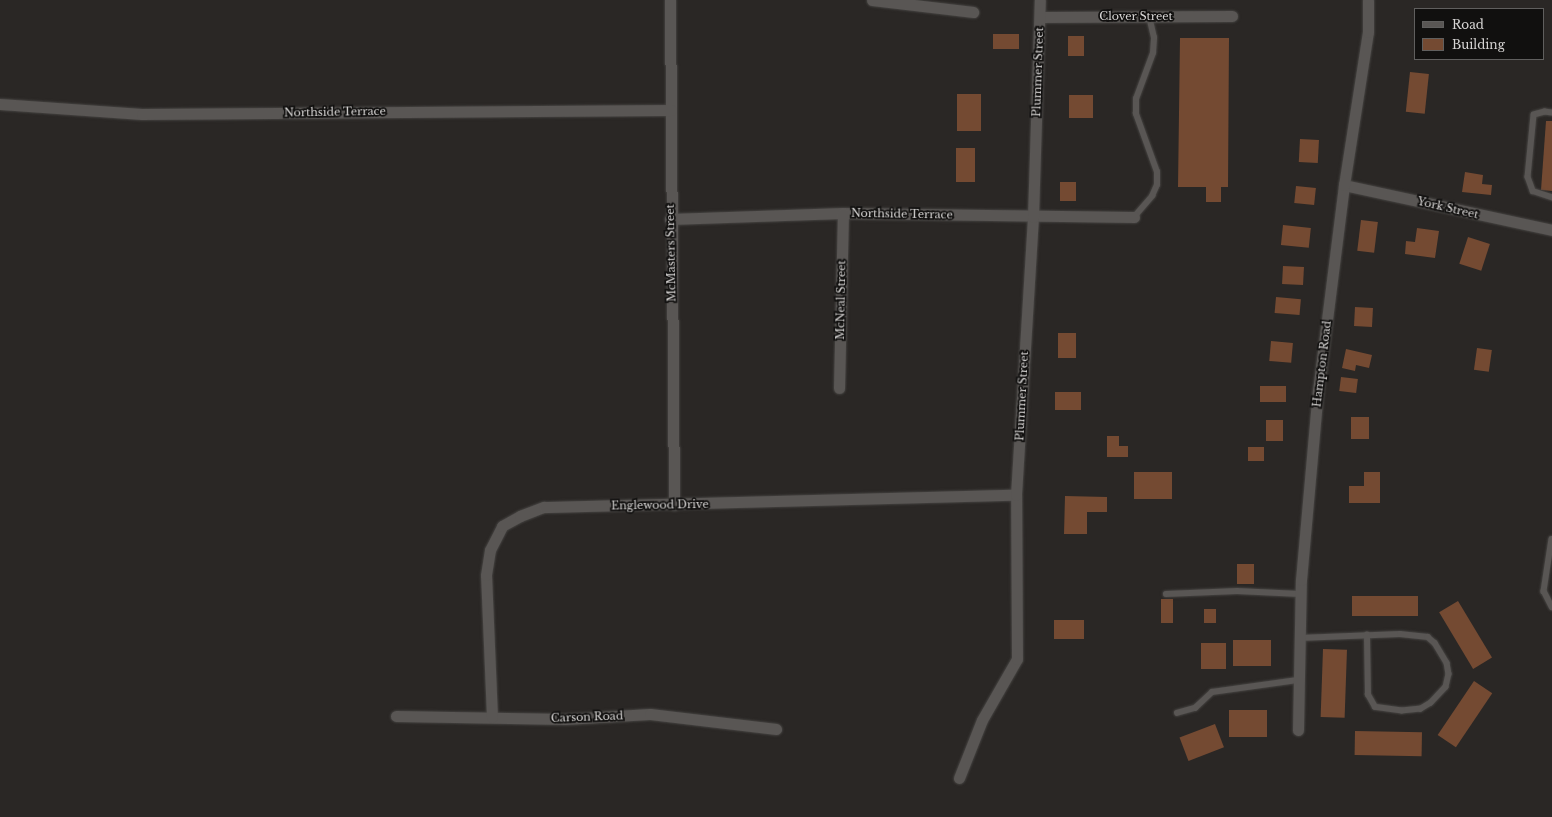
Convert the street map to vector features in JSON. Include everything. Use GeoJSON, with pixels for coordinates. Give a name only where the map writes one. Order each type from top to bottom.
{"type":"FeatureCollection","features":[{"type":"Feature","properties":{"kind":"street","name":"McMasters Street"},"geometry":{"type":"LineString","coordinates":[[670,0],[670,219],[674,505]]}},
{"type":"Feature","properties":{"kind":"street"},"geometry":{"type":"LineString","coordinates":[[872,0],[973,12]]}},
{"type":"Feature","properties":{"kind":"street","name":"Plummer Street"},"geometry":{"type":"LineString","coordinates":[[959,778],[982,720],[1016,659],[1016,495],[1033,217],[1040,0]]}},
{"type":"Feature","properties":{"kind":"street","name":"Hampton Road"},"geometry":{"type":"LineString","coordinates":[[1298,730],[1297,680],[1300,594],[1318,391],[1344,185],[1367,40],[1368,0]]}},
{"type":"Feature","properties":{"kind":"street","name":"Clover Street"},"geometry":{"type":"LineString","coordinates":[[1040,17],[1232,16]]}},
{"type":"Feature","properties":{"kind":"street","name":"Northside Terrace"},"geometry":{"type":"LineString","coordinates":[[0,104],[142,114],[671,110]]}},
{"type":"Feature","properties":{"kind":"street","name":"York Street"},"geometry":{"type":"LineString","coordinates":[[1344,185],[1552,230]]}},
{"type":"Feature","properties":{"kind":"street","name":"Northside Terrace"},"geometry":{"type":"LineString","coordinates":[[670,219],[843,213],[1033,217],[1134,217]]}},
{"type":"Feature","properties":{"kind":"street","name":"McNeal Street"},"geometry":{"type":"LineString","coordinates":[[839,388],[843,213]]}},
{"type":"Feature","properties":{"kind":"street","name":"Englewood Drive"},"geometry":{"type":"LineString","coordinates":[[492,717],[486,575],[490,550],[502,526],[544,507],[674,505],[1016,495]]}},
{"type":"Feature","properties":{"kind":"street","name":"Carson Road"},"geometry":{"type":"LineString","coordinates":[[396,716],[565,718],[650,714],[776,729]]}},
{"type":"Feature","properties":{"kind":"lane"},"geometry":{"type":"LineString","coordinates":[[1134,217],[1152,196],[1157,185],[1157,172],[1136,114],[1136,99],[1153,53],[1154,38],[1149,16]]}},
{"type":"Feature","properties":{"kind":"lane"},"geometry":{"type":"LineString","coordinates":[[1552,113],[1545,112],[1534,115],[1528,177],[1533,191],[1552,197]]}},
{"type":"Feature","properties":{"kind":"lane"},"geometry":{"type":"LineString","coordinates":[[1552,539],[1544,591],[1552,607]]}},
{"type":"Feature","properties":{"kind":"lane"},"geometry":{"type":"LineString","coordinates":[[1166,594],[1237,591],[1300,594]]}},
{"type":"Feature","properties":{"kind":"lane"},"geometry":{"type":"LineString","coordinates":[[1299,638],[1367,635],[1400,634],[1428,637],[1435,643],[1447,663],[1449,674],[1446,687],[1431,704],[1421,709],[1402,711],[1375,707],[1368,695],[1367,635]]}},
{"type":"Feature","properties":{"kind":"lane"},"geometry":{"type":"LineString","coordinates":[[1177,713],[1195,708],[1212,692],[1297,680]]}},
{"type":"Feature","properties":{"kind":"building"},"geometry":{"type":"Polygon","coordinates":[[[993,34],[1019,34],[1019,49],[993,49],[993,34]]]}},
{"type":"Feature","properties":{"kind":"building"},"geometry":{"type":"Polygon","coordinates":[[[1068,36],[1084,36],[1084,56],[1068,56],[1068,36]]]}},
{"type":"Feature","properties":{"kind":"building"},"geometry":{"type":"Polygon","coordinates":[[[1180,38],[1229,38],[1228,187],[1221,187],[1221,202],[1206,202],[1206,187],[1178,187],[1180,38]]]}},
{"type":"Feature","properties":{"kind":"building"},"geometry":{"type":"Polygon","coordinates":[[[1410,72],[1429,74],[1425,114],[1406,112],[1410,72]]]}},
{"type":"Feature","properties":{"kind":"building"},"geometry":{"type":"Polygon","coordinates":[[[957,94],[981,94],[981,131],[957,131],[957,94]]]}},
{"type":"Feature","properties":{"kind":"building"},"geometry":{"type":"Polygon","coordinates":[[[1069,95],[1093,95],[1093,118],[1069,118],[1069,95]]]}},
{"type":"Feature","properties":{"kind":"building"},"geometry":{"type":"Polygon","coordinates":[[[1546,121],[1552,121],[1552,191],[1541,190],[1546,121]]]}},
{"type":"Feature","properties":{"kind":"building"},"geometry":{"type":"Polygon","coordinates":[[[1300,139],[1319,140],[1318,163],[1299,162],[1300,139]]]}},
{"type":"Feature","properties":{"kind":"building"},"geometry":{"type":"Polygon","coordinates":[[[956,148],[975,148],[975,182],[956,182],[956,148]]]}},
{"type":"Feature","properties":{"kind":"building"},"geometry":{"type":"Polygon","coordinates":[[[1465,172],[1483,175],[1482,184],[1492,185],[1491,195],[1462,192],[1465,172]]]}},
{"type":"Feature","properties":{"kind":"building"},"geometry":{"type":"Polygon","coordinates":[[[1060,182],[1076,182],[1076,201],[1060,201],[1060,182]]]}},
{"type":"Feature","properties":{"kind":"building"},"geometry":{"type":"Polygon","coordinates":[[[1296,186],[1316,188],[1314,205],[1294,203],[1296,186]]]}},
{"type":"Feature","properties":{"kind":"building"},"geometry":{"type":"Polygon","coordinates":[[[1361,220],[1378,222],[1374,253],[1357,251],[1361,220]]]}},
{"type":"Feature","properties":{"kind":"building"},"geometry":{"type":"Polygon","coordinates":[[[1283,225],[1311,228],[1309,248],[1281,245],[1283,225]]]}},
{"type":"Feature","properties":{"kind":"building"},"geometry":{"type":"Polygon","coordinates":[[[1417,228],[1439,231],[1435,258],[1405,254],[1406,241],[1415,242],[1417,228]]]}},
{"type":"Feature","properties":{"kind":"building"},"geometry":{"type":"Polygon","coordinates":[[[1468,237],[1490,244],[1481,271],[1459,264],[1468,237]]]}},
{"type":"Feature","properties":{"kind":"building"},"geometry":{"type":"Polygon","coordinates":[[[1283,266],[1304,267],[1303,285],[1282,284],[1283,266]]]}},
{"type":"Feature","properties":{"kind":"building"},"geometry":{"type":"Polygon","coordinates":[[[1276,297],[1301,299],[1300,315],[1275,313],[1276,297]]]}},
{"type":"Feature","properties":{"kind":"building"},"geometry":{"type":"Polygon","coordinates":[[[1355,307],[1373,308],[1372,327],[1354,326],[1355,307]]]}},
{"type":"Feature","properties":{"kind":"building"},"geometry":{"type":"Polygon","coordinates":[[[1058,333],[1076,333],[1076,358],[1058,358],[1058,333]]]}},
{"type":"Feature","properties":{"kind":"building"},"geometry":{"type":"Polygon","coordinates":[[[1271,341],[1293,343],[1291,363],[1269,361],[1271,341]]]}},
{"type":"Feature","properties":{"kind":"building"},"geometry":{"type":"Polygon","coordinates":[[[1477,348],[1492,350],[1489,372],[1474,370],[1477,348]]]}},
{"type":"Feature","properties":{"kind":"building"},"geometry":{"type":"Polygon","coordinates":[[[1346,349],[1372,355],[1369,368],[1356,365],[1355,371],[1342,368],[1346,349]]]}},
{"type":"Feature","properties":{"kind":"building"},"geometry":{"type":"Polygon","coordinates":[[[1341,377],[1358,379],[1356,393],[1339,391],[1341,377]]]}},
{"type":"Feature","properties":{"kind":"building"},"geometry":{"type":"Polygon","coordinates":[[[1260,386],[1286,386],[1286,402],[1260,402],[1260,386]]]}},
{"type":"Feature","properties":{"kind":"building"},"geometry":{"type":"Polygon","coordinates":[[[1055,392],[1081,392],[1081,410],[1055,410],[1055,392]]]}},
{"type":"Feature","properties":{"kind":"building"},"geometry":{"type":"Polygon","coordinates":[[[1351,417],[1369,417],[1369,439],[1351,439],[1351,417]]]}},
{"type":"Feature","properties":{"kind":"building"},"geometry":{"type":"Polygon","coordinates":[[[1266,420],[1283,420],[1283,441],[1266,441],[1266,420]]]}},
{"type":"Feature","properties":{"kind":"building"},"geometry":{"type":"Polygon","coordinates":[[[1107,436],[1119,436],[1119,446],[1128,446],[1128,457],[1107,457],[1107,436]]]}},
{"type":"Feature","properties":{"kind":"building"},"geometry":{"type":"Polygon","coordinates":[[[1248,447],[1264,447],[1264,461],[1248,461],[1248,447]]]}},
{"type":"Feature","properties":{"kind":"building"},"geometry":{"type":"Polygon","coordinates":[[[1134,472],[1172,472],[1172,499],[1134,499],[1134,472]]]}},
{"type":"Feature","properties":{"kind":"building"},"geometry":{"type":"Polygon","coordinates":[[[1364,472],[1380,472],[1380,503],[1349,503],[1349,486],[1364,486],[1364,472]]]}},
{"type":"Feature","properties":{"kind":"building"},"geometry":{"type":"Polygon","coordinates":[[[1065,496],[1107,497],[1107,512],[1087,512],[1087,534],[1064,534],[1065,496]]]}},
{"type":"Feature","properties":{"kind":"building"},"geometry":{"type":"Polygon","coordinates":[[[1237,564],[1254,564],[1254,584],[1237,584],[1237,564]]]}},
{"type":"Feature","properties":{"kind":"building"},"geometry":{"type":"Polygon","coordinates":[[[1352,596],[1418,596],[1418,616],[1352,616],[1352,596]]]}},
{"type":"Feature","properties":{"kind":"building"},"geometry":{"type":"Polygon","coordinates":[[[1161,599],[1173,599],[1173,623],[1161,623],[1161,599]]]}},
{"type":"Feature","properties":{"kind":"building"},"geometry":{"type":"Polygon","coordinates":[[[1458,601],[1492,658],[1473,669],[1439,612],[1458,601]]]}},
{"type":"Feature","properties":{"kind":"building"},"geometry":{"type":"Polygon","coordinates":[[[1204,609],[1216,609],[1216,623],[1204,623],[1204,609]]]}},
{"type":"Feature","properties":{"kind":"building"},"geometry":{"type":"Polygon","coordinates":[[[1054,620],[1084,620],[1084,639],[1054,639],[1054,620]]]}},
{"type":"Feature","properties":{"kind":"building"},"geometry":{"type":"Polygon","coordinates":[[[1233,640],[1271,640],[1271,666],[1233,666],[1233,640]]]}},
{"type":"Feature","properties":{"kind":"building"},"geometry":{"type":"Polygon","coordinates":[[[1201,643],[1226,643],[1226,669],[1201,669],[1201,643]]]}},
{"type":"Feature","properties":{"kind":"building"},"geometry":{"type":"Polygon","coordinates":[[[1323,649],[1347,650],[1345,718],[1321,717],[1323,649]]]}},
{"type":"Feature","properties":{"kind":"building"},"geometry":{"type":"Polygon","coordinates":[[[1474,681],[1492,693],[1456,747],[1438,735],[1474,681]]]}},
{"type":"Feature","properties":{"kind":"building"},"geometry":{"type":"Polygon","coordinates":[[[1229,710],[1267,710],[1267,737],[1229,737],[1229,710]]]}},
{"type":"Feature","properties":{"kind":"building"},"geometry":{"type":"Polygon","coordinates":[[[1215,724],[1224,747],[1188,761],[1180,738],[1215,724]]]}},
{"type":"Feature","properties":{"kind":"building"},"geometry":{"type":"Polygon","coordinates":[[[1355,731],[1422,732],[1422,756],[1355,755],[1355,731]]]}}]}
